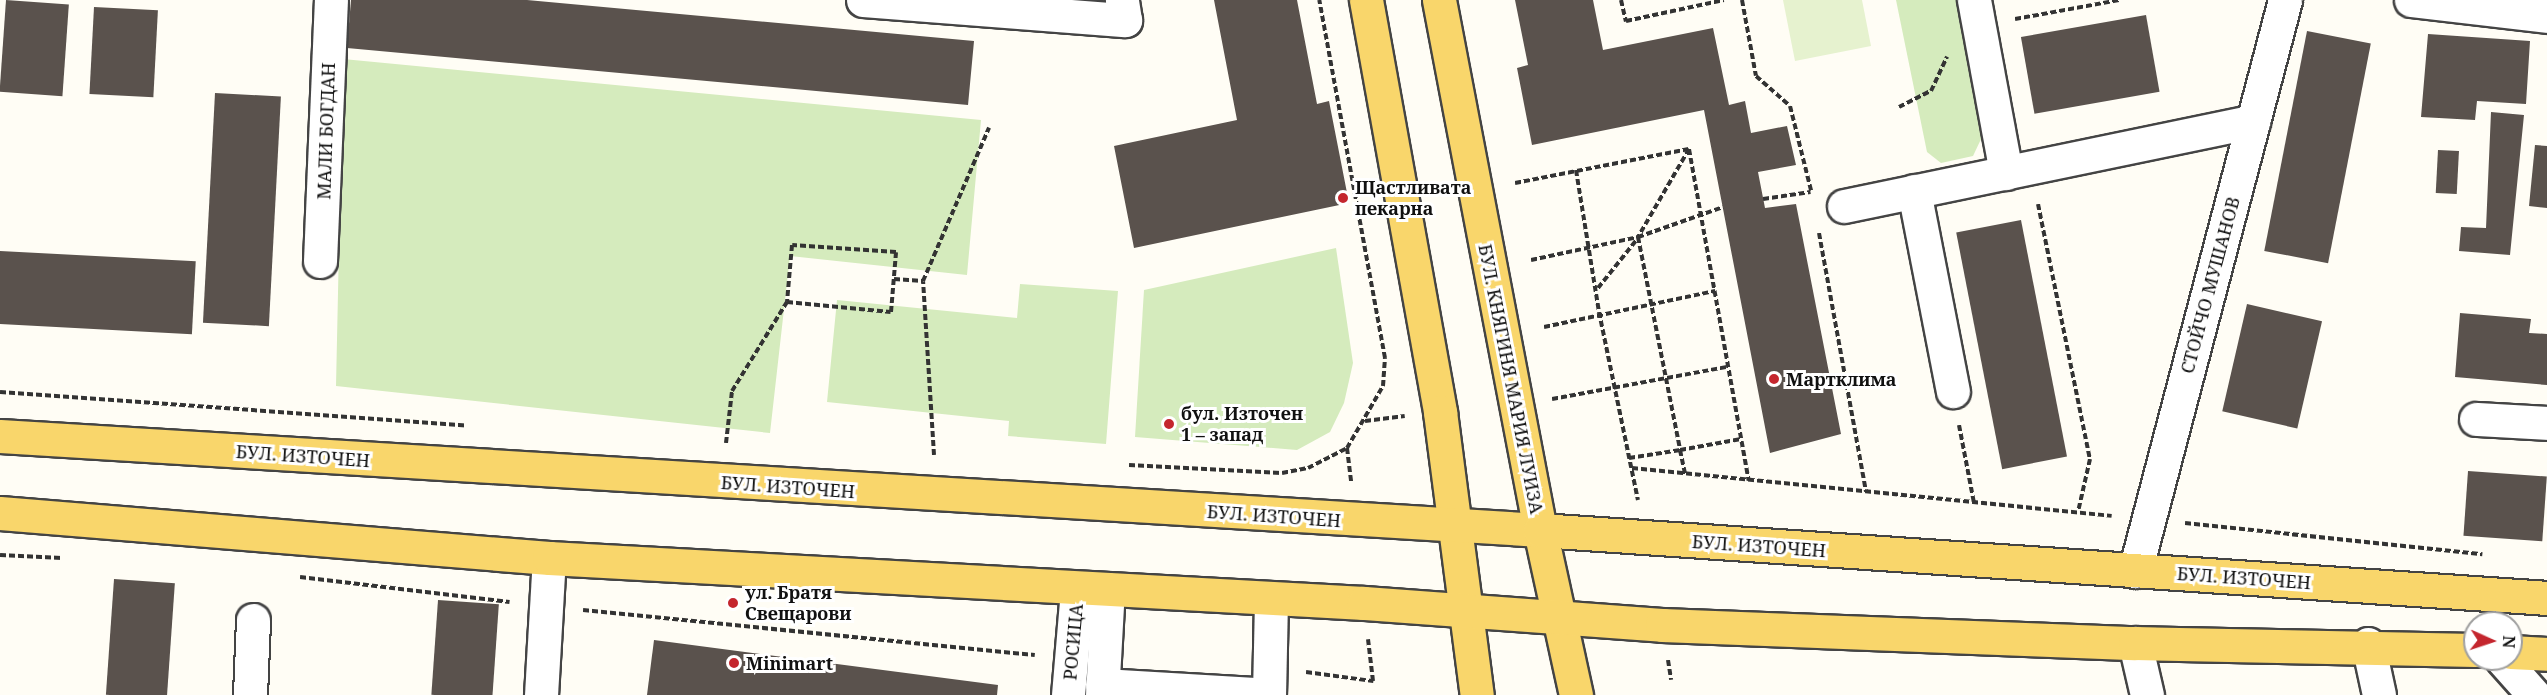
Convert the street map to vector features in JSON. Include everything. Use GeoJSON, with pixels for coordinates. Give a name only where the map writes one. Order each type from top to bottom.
{"type":"FeatureCollection","features":[{"type":"Feature","properties":{"kind":"main road"},"geometry":{"type":"LineString","coordinates":[[1366,0],[1456,528],[1464,612],[1478,695]]}},
{"type":"Feature","properties":{"kind":"main road","name":"БУЛ. КНЯГИНЯ МАРИЯ ЛУИЗА"},"geometry":{"type":"LineString","coordinates":[[1439,0],[1540,530],[1562,616],[1576,695]]}},
{"type":"Feature","properties":{"kind":"main road","name":"БУЛ. ИЗТОЧЕН"},"geometry":{"type":"LineString","coordinates":[[0,436],[1456,528],[1540,530],[2547,597]]}},
{"type":"Feature","properties":{"kind":"main road"},"geometry":{"type":"LineString","coordinates":[[0,513],[549,558],[1271,598],[1464,612],[1562,616],[1662,625],[2135,643],[2368,644],[2463,649]]}},
{"type":"Feature","properties":{"kind":"main road"},"geometry":{"type":"LineString","coordinates":[[2523,653],[2547,654]]}},
{"type":"Feature","properties":{"kind":"street","name":"МАЛИ БОГДАН"},"geometry":{"type":"LineString","coordinates":[[320,261],[331,0]]}},
{"type":"Feature","properties":{"kind":"street"},"geometry":{"type":"LineString","coordinates":[[864,0],[1125,20],[1122,0]]}},
{"type":"Feature","properties":{"kind":"street","name":"СТОЙЧО МУШАНОВ"},"geometry":{"type":"LineString","coordinates":[[2135,571],[2285,0]]}},
{"type":"Feature","properties":{"kind":"street"},"geometry":{"type":"LineString","coordinates":[[2411,0],[2547,16]]}},
{"type":"Feature","properties":{"kind":"street"},"geometry":{"type":"LineString","coordinates":[[1979,25],[2018,170]]}},
{"type":"Feature","properties":{"kind":"street"},"geometry":{"type":"LineString","coordinates":[[1829,204],[1914,191],[2253,121]]}},
{"type":"Feature","properties":{"kind":"street"},"geometry":{"type":"LineString","coordinates":[[1914,191],[1953,391]]}},
{"type":"Feature","properties":{"kind":"street"},"geometry":{"type":"LineString","coordinates":[[2476,419],[2547,423]]}},
{"type":"Feature","properties":{"kind":"street"},"geometry":{"type":"LineString","coordinates":[[541,695],[549,558]]}},
{"type":"Feature","properties":{"kind":"street"},"geometry":{"type":"LineString","coordinates":[[1093,589],[1102,690],[1269,686],[1271,598]]}},
{"type":"Feature","properties":{"kind":"street","name":"РОСИЦА"},"geometry":{"type":"LineString","coordinates":[[1068,695],[1072,658],[1093,589]]}},
{"type":"Feature","properties":{"kind":"street"},"geometry":{"type":"LineString","coordinates":[[250,695],[253,620]]}},
{"type":"Feature","properties":{"kind":"street"},"geometry":{"type":"LineString","coordinates":[[2135,643],[2147,695]]}},
{"type":"Feature","properties":{"kind":"street"},"geometry":{"type":"LineString","coordinates":[[2368,644],[2379,695]]}},
{"type":"Feature","properties":{"kind":"street"},"geometry":{"type":"LineString","coordinates":[[2513,671],[2534,695]]}},
{"type":"Feature","properties":{"kind":"path"},"geometry":{"type":"LineString","coordinates":[[1119,465],[1282,473],[1308,468],[1347,448],[1383,386],[1385,358],[1319,0]]}},
{"type":"Feature","properties":{"kind":"path"},"geometry":{"type":"LineString","coordinates":[[1622,0],[1626,21],[1724,0]]}},
{"type":"Feature","properties":{"kind":"path"},"geometry":{"type":"LineString","coordinates":[[1742,0],[1756,76],[1790,106],[1811,192]]}},
{"type":"Feature","properties":{"kind":"path"},"geometry":{"type":"LineString","coordinates":[[1899,107],[1931,91],[1944,56],[1979,25],[2121,0]]}},
{"type":"Feature","properties":{"kind":"path"},"geometry":{"type":"LineString","coordinates":[[934,455],[923,281],[988,128]]}},
{"type":"Feature","properties":{"kind":"path"},"geometry":{"type":"LineString","coordinates":[[1515,183],[1689,149]]}},
{"type":"Feature","properties":{"kind":"path"},"geometry":{"type":"LineString","coordinates":[[1689,149],[1749,481]]}},
{"type":"Feature","properties":{"kind":"path"},"geometry":{"type":"LineString","coordinates":[[1597,289],[1638,237],[1689,149]]}},
{"type":"Feature","properties":{"kind":"path"},"geometry":{"type":"LineString","coordinates":[[1576,170],[1592,247],[1599,312],[1632,468],[2488,555]]}},
{"type":"Feature","properties":{"kind":"path"},"geometry":{"type":"LineString","coordinates":[[2018,170],[2090,459],[2078,512]]}},
{"type":"Feature","properties":{"kind":"path"},"geometry":{"type":"LineString","coordinates":[[1764,199],[1811,192],[1829,204]]}},
{"type":"Feature","properties":{"kind":"path"},"geometry":{"type":"LineString","coordinates":[[1531,260],[1638,237],[1699,212],[1723,207]]}},
{"type":"Feature","properties":{"kind":"path"},"geometry":{"type":"LineString","coordinates":[[1818,226],[1866,492]]}},
{"type":"Feature","properties":{"kind":"path"},"geometry":{"type":"LineString","coordinates":[[1638,237],[1685,474]]}},
{"type":"Feature","properties":{"kind":"path"},"geometry":{"type":"LineString","coordinates":[[726,443],[732,391],[787,302],[792,245],[896,252],[891,312],[787,302]]}},
{"type":"Feature","properties":{"kind":"path"},"geometry":{"type":"LineString","coordinates":[[894,279],[923,281]]}},
{"type":"Feature","properties":{"kind":"path"},"geometry":{"type":"LineString","coordinates":[[1544,327],[1599,312],[1715,291]]}},
{"type":"Feature","properties":{"kind":"path"},"geometry":{"type":"LineString","coordinates":[[1560,398],[1727,368]]}},
{"type":"Feature","properties":{"kind":"path"},"geometry":{"type":"LineString","coordinates":[[1953,391],[1974,502]]}},
{"type":"Feature","properties":{"kind":"path"},"geometry":{"type":"LineString","coordinates":[[0,392],[476,425]]}},
{"type":"Feature","properties":{"kind":"path"},"geometry":{"type":"LineString","coordinates":[[1629,458],[1741,439]]}},
{"type":"Feature","properties":{"kind":"path"},"geometry":{"type":"LineString","coordinates":[[714,442],[738,444]]}},
{"type":"Feature","properties":{"kind":"path"},"geometry":{"type":"LineString","coordinates":[[922,454],[945,455]]}},
{"type":"Feature","properties":{"kind":"path"},"geometry":{"type":"LineString","coordinates":[[0,555],[68,558]]}},
{"type":"Feature","properties":{"kind":"path"},"geometry":{"type":"LineString","coordinates":[[287,576],[547,607],[1072,658]]}},
{"type":"Feature","properties":{"kind":"path"},"geometry":{"type":"LineString","coordinates":[[1269,686],[1373,681]]}},
{"type":"Feature","properties":{"kind":"green space"},"geometry":{"type":"Polygon","coordinates":[[[1783,0],[1862,0],[1871,46],[1795,61],[1783,0]]]}},
{"type":"Feature","properties":{"kind":"green space"},"geometry":{"type":"Polygon","coordinates":[[[1896,0],[1957,0],[1982,137],[1973,156],[1941,163],[1927,152],[1896,0]]]}},
{"type":"Feature","properties":{"kind":"green space"},"geometry":{"type":"Polygon","coordinates":[[[343,59],[981,120],[967,275],[790,256],[770,433],[336,386],[343,59]]]}},
{"type":"Feature","properties":{"kind":"green space"},"geometry":{"type":"Polygon","coordinates":[[[1336,248],[1353,363],[1344,403],[1330,432],[1297,450],[1135,437],[1144,290],[1336,248]]]}},
{"type":"Feature","properties":{"kind":"green space"},"geometry":{"type":"Polygon","coordinates":[[[1020,284],[1118,291],[1106,444],[1008,436],[1009,421],[827,402],[837,300],[1017,318],[1020,284]]]}},
{"type":"Feature","properties":{"kind":"building"},"geometry":{"type":"Polygon","coordinates":[[[6,0],[69,4],[62,96],[0,92],[6,0]]]}},
{"type":"Feature","properties":{"kind":"building"},"geometry":{"type":"Polygon","coordinates":[[[351,0],[527,0],[974,41],[968,105],[347,48],[351,0]]]}},
{"type":"Feature","properties":{"kind":"building"},"geometry":{"type":"Polygon","coordinates":[[[1214,0],[1297,0],[1317,104],[1329,101],[1349,203],[1134,248],[1114,146],[1237,120],[1214,0]]]}},
{"type":"Feature","properties":{"kind":"building"},"geometry":{"type":"Polygon","coordinates":[[[1515,0],[1593,0],[1603,50],[1713,28],[1729,105],[1745,101],[1751,133],[1787,126],[1796,165],[1758,172],[1765,208],[1796,204],[1841,434],[1770,453],[1704,110],[1532,145],[1517,68],[1528,65],[1515,0]]]}},
{"type":"Feature","properties":{"kind":"building"},"geometry":{"type":"Polygon","coordinates":[[[94,7],[158,10],[153,97],[89,94],[94,7]]]}},
{"type":"Feature","properties":{"kind":"building"},"geometry":{"type":"Polygon","coordinates":[[[2146,15],[2160,92],[2034,114],[2021,37],[2146,15]]]}},
{"type":"Feature","properties":{"kind":"building"},"geometry":{"type":"Polygon","coordinates":[[[2307,31],[2371,43],[2328,263],[2264,251],[2307,31]]]}},
{"type":"Feature","properties":{"kind":"building"},"geometry":{"type":"Polygon","coordinates":[[[2428,34],[2530,41],[2526,104],[2477,101],[2475,120],[2421,117],[2428,34]]]}},
{"type":"Feature","properties":{"kind":"building"},"geometry":{"type":"Polygon","coordinates":[[[215,93],[281,96],[269,326],[203,323],[215,93]]]}},
{"type":"Feature","properties":{"kind":"building"},"geometry":{"type":"Polygon","coordinates":[[[2491,112],[2524,115],[2510,255],[2459,251],[2461,227],[2486,228],[2491,112]]]}},
{"type":"Feature","properties":{"kind":"building"},"geometry":{"type":"Polygon","coordinates":[[[2535,145],[2547,146],[2547,208],[2529,206],[2535,145]]]}},
{"type":"Feature","properties":{"kind":"building"},"geometry":{"type":"Polygon","coordinates":[[[2438,150],[2459,151],[2457,194],[2436,193],[2438,150]]]}},
{"type":"Feature","properties":{"kind":"building"},"geometry":{"type":"Polygon","coordinates":[[[2021,220],[2067,457],[2002,469],[1956,233],[2021,220]]]}},
{"type":"Feature","properties":{"kind":"building"},"geometry":{"type":"Polygon","coordinates":[[[0,251],[196,261],[192,334],[0,324],[0,251]]]}},
{"type":"Feature","properties":{"kind":"building"},"geometry":{"type":"Polygon","coordinates":[[[2247,304],[2322,321],[2297,429],[2222,411],[2247,304]]]}},
{"type":"Feature","properties":{"kind":"building"},"geometry":{"type":"Polygon","coordinates":[[[2460,313],[2531,319],[2529,333],[2547,334],[2547,385],[2455,377],[2460,313]]]}},
{"type":"Feature","properties":{"kind":"building"},"geometry":{"type":"Polygon","coordinates":[[[2468,471],[2547,477],[2542,541],[2463,536],[2468,471]]]}},
{"type":"Feature","properties":{"kind":"building"},"geometry":{"type":"Polygon","coordinates":[[[114,579],[175,583],[167,695],[106,695],[114,579]]]}},
{"type":"Feature","properties":{"kind":"building"},"geometry":{"type":"Polygon","coordinates":[[[438,600],[499,604],[493,695],[431,695],[438,600]]]}},
{"type":"Feature","properties":{"kind":"building"},"geometry":{"type":"Polygon","coordinates":[[[654,640],[998,685],[997,695],[647,695],[654,640]]]}},
{"type":"Feature","properties":{"kind":"place","name":"Щастливата пекарна"},"geometry":{"type":"Point","coordinates":[1343,198]}},
{"type":"Feature","properties":{"kind":"place","name":"Мартклима"},"geometry":{"type":"Point","coordinates":[1774,379]}},
{"type":"Feature","properties":{"kind":"place","name":"бул. Източен 1 – запад"},"geometry":{"type":"Point","coordinates":[1169,424]}},
{"type":"Feature","properties":{"kind":"place","name":"ул. Братя Свещарови"},"geometry":{"type":"Point","coordinates":[733,603]}},
{"type":"Feature","properties":{"kind":"place","name":"Minimart"},"geometry":{"type":"Point","coordinates":[734,663]}}]}
